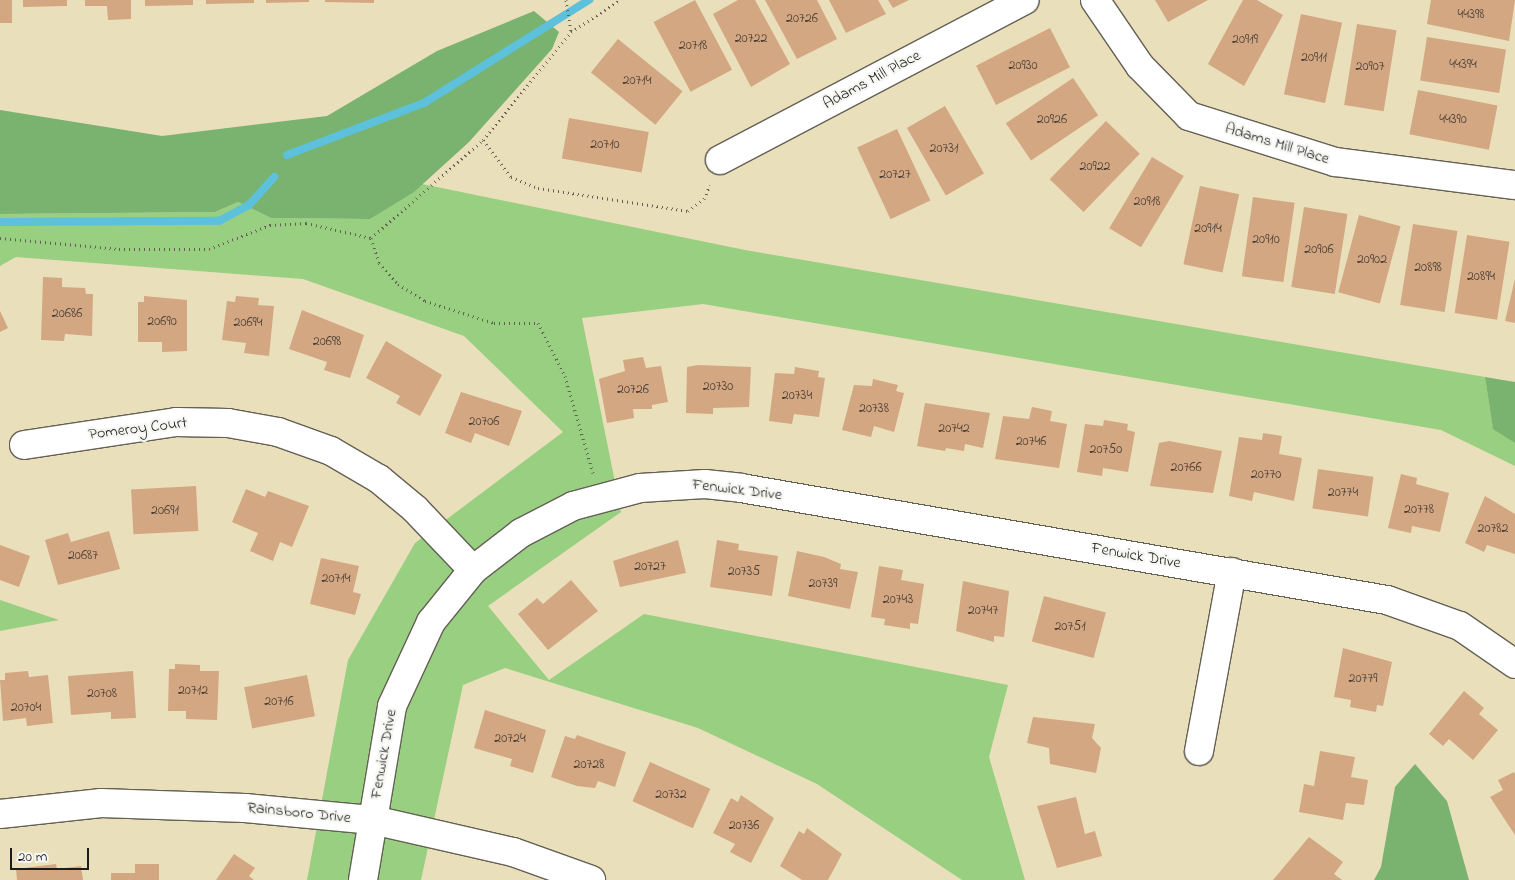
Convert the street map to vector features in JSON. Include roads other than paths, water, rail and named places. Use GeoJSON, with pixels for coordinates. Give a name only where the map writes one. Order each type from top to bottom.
{"type":"FeatureCollection","features":[{"type":"Feature","properties":{"kind":"street","name":"Adams Mill Place"},"geometry":{"type":"LineString","coordinates":[[720,160],[1025,0]]}},
{"type":"Feature","properties":{"kind":"street","name":"Adams Mill Place"},"geometry":{"type":"LineString","coordinates":[[1095,0],[1140,66],[1189,116],[1335,162],[1515,185]]}},
{"type":"Feature","properties":{"kind":"street","name":"Pomeroy Court"},"geometry":{"type":"LineString","coordinates":[[24,445],[176,422],[228,423],[278,432],[331,451],[379,479],[415,509],[474,570]]}},
{"type":"Feature","properties":{"kind":"street","name":"Fenwick Drive"},"geometry":{"type":"LineString","coordinates":[[363,880],[384,736],[401,679],[432,622],[474,570],[545,518],[602,497],[672,484],[740,488],[1232,572],[1411,606],[1460,626],[1515,664]]}},
{"type":"Feature","properties":{"kind":"street"},"geometry":{"type":"LineString","coordinates":[[1199,751],[1232,572]]}},
{"type":"Feature","properties":{"kind":"street","name":"Rainsboro Drive"},"geometry":{"type":"LineString","coordinates":[[0,814],[101,803],[245,808],[373,820],[513,852],[591,880]]}},
{"type":"Feature","properties":{"kind":"waterway"},"geometry":{"type":"LineString","coordinates":[[287,155],[424,103],[589,0]]}},
{"type":"Feature","properties":{"kind":"waterway"},"geometry":{"type":"LineString","coordinates":[[0,222],[219,221],[249,205],[274,177]]}}]}
